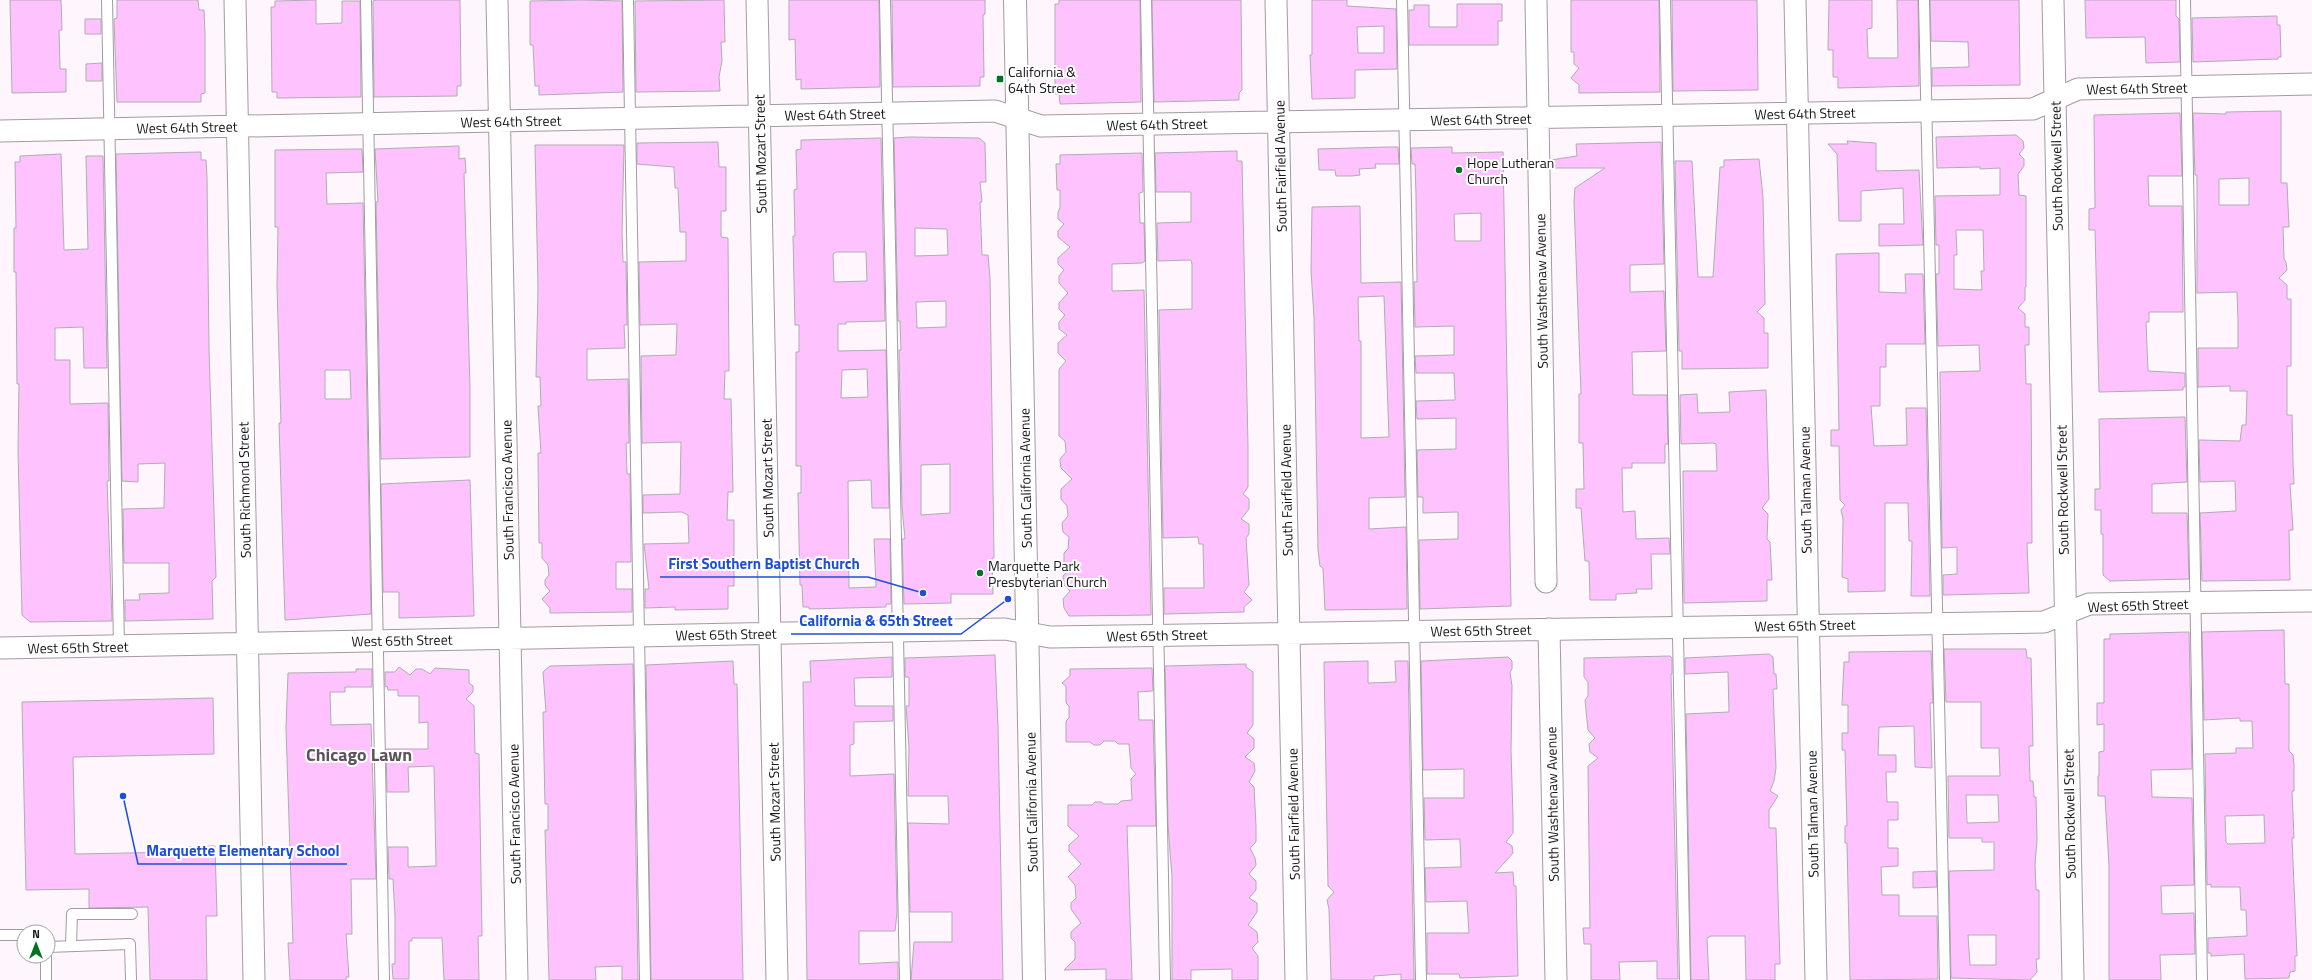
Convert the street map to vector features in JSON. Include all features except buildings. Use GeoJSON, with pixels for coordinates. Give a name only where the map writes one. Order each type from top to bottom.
{"type":"FeatureCollection","features":[{"type":"Feature","properties":{"kind":"street","name":"South Richmond Street"},"geometry":{"type":"LineString","coordinates":[[235,0],[254,980]]}},
{"type":"Feature","properties":{"kind":"street","name":"South Francisco Avenue"},"geometry":{"type":"LineString","coordinates":[[497,0],[517,980]]}},
{"type":"Feature","properties":{"kind":"street","name":"South Mozart Street"},"geometry":{"type":"LineString","coordinates":[[757,0],[777,980]]}},
{"type":"Feature","properties":{"kind":"street","name":"South California Avenue"},"geometry":{"type":"LineString","coordinates":[[1016,0],[1034,980]]}},
{"type":"Feature","properties":{"kind":"street","name":"South Fairfield Avenue"},"geometry":{"type":"LineString","coordinates":[[1276,0],[1296,980]]}},
{"type":"Feature","properties":{"kind":"street","name":"South Washtenaw Avenue"},"geometry":{"type":"LineString","coordinates":[[1536,0],[1546,582]]}},
{"type":"Feature","properties":{"kind":"street","name":"South Talman Avenue"},"geometry":{"type":"LineString","coordinates":[[1795,0],[1816,980]]}},
{"type":"Feature","properties":{"kind":"street","name":"South Rockwell Street"},"geometry":{"type":"LineString","coordinates":[[2053,0],[2073,980]]}},
{"type":"Feature","properties":{"kind":"street","name":"West 64th Street"},"geometry":{"type":"LineString","coordinates":[[0,131],[995,111],[1041,126],[2033,109],[2078,89],[2312,84]]}},
{"type":"Feature","properties":{"kind":"street","name":"West 65th Street"},"geometry":{"type":"LineString","coordinates":[[0,648],[1005,629],[1050,638],[1158,635],[2044,622],[2089,604],[2312,601]]}},
{"type":"Feature","properties":{"kind":"street","name":"South Washtenaw Avenue"},"geometry":{"type":"LineString","coordinates":[[1549,629],[1556,980]]}},
{"type":"Feature","properties":{"kind":"lane"},"geometry":{"type":"LineString","coordinates":[[107,0],[119,646]]}},
{"type":"Feature","properties":{"kind":"lane"},"geometry":{"type":"LineString","coordinates":[[366,0],[384,980]]}},
{"type":"Feature","properties":{"kind":"lane"},"geometry":{"type":"LineString","coordinates":[[628,0],[645,980]]}},
{"type":"Feature","properties":{"kind":"lane"},"geometry":{"type":"LineString","coordinates":[[886,0],[905,980]]}},
{"type":"Feature","properties":{"kind":"lane"},"geometry":{"type":"LineString","coordinates":[[1146,0],[1165,980]]}},
{"type":"Feature","properties":{"kind":"lane"},"geometry":{"type":"LineString","coordinates":[[1402,0],[1421,980]]}},
{"type":"Feature","properties":{"kind":"lane"},"geometry":{"type":"LineString","coordinates":[[1665,0],[1685,980]]}},
{"type":"Feature","properties":{"kind":"lane"},"geometry":{"type":"LineString","coordinates":[[1924,0],[1945,980]]}},
{"type":"Feature","properties":{"kind":"lane"},"geometry":{"type":"LineString","coordinates":[[2185,0],[2202,980]]}},
{"type":"Feature","properties":{"kind":"lane"},"geometry":{"type":"LineString","coordinates":[[71,946],[72,914],[132,914]]}},
{"type":"Feature","properties":{"kind":"lane"},"geometry":{"type":"LineString","coordinates":[[0,935],[16,935]]}},
{"type":"Feature","properties":{"kind":"lane"},"geometry":{"type":"LineString","coordinates":[[56,947],[130,944],[131,980]]}},
{"type":"Feature","properties":{"kind":"lane"},"geometry":{"type":"LineString","coordinates":[[46,964],[46,980]]}},
{"type":"Feature","properties":{"kind":"place","name":"California & 64th Street"},"geometry":{"type":"Point","coordinates":[1000,79]}},
{"type":"Feature","properties":{"kind":"place","name":"Hope Lutheran Church"},"geometry":{"type":"Point","coordinates":[1459,170]}},
{"type":"Feature","properties":{"kind":"place","name":"Marquette Park Presbyterian Church"},"geometry":{"type":"Point","coordinates":[980,573]}},
{"type":"Feature","properties":{"kind":"place","name":"First Southern Baptist Church"},"geometry":{"type":"Point","coordinates":[923,593]}},
{"type":"Feature","properties":{"kind":"place","name":"California & 65th Street"},"geometry":{"type":"Point","coordinates":[1008,599]}},
{"type":"Feature","properties":{"kind":"place","name":"Marquette Elementary School"},"geometry":{"type":"Point","coordinates":[123,796]}},
{"type":"Feature","properties":{"kind":"district","name":"Chicago Lawn"},"geometry":{"type":"Point","coordinates":[359,754]}}]}
